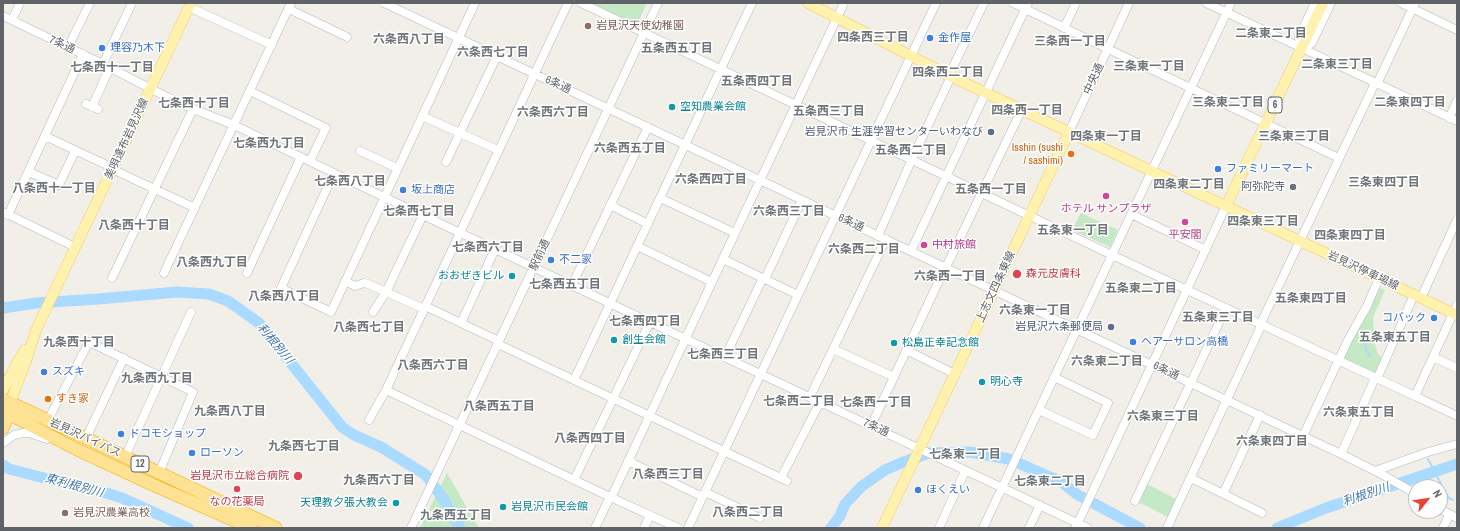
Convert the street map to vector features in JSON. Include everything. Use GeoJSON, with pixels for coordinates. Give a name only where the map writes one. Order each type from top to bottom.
{"type":"FeatureCollection","features":[{"type":"Feature","properties":{"kind":"highway","name":"岩見沢バイパス"},"geometry":{"type":"LineString","coordinates":[[6,407],[48,420],[276,528]]}},
{"type":"Feature","properties":{"kind":"highway","name":"岩見沢バイパス"},"geometry":{"type":"LineString","coordinates":[[6,407],[78,450],[149,484],[251,528]]}},
{"type":"Feature","properties":{"kind":"highway"},"geometry":{"type":"LineString","coordinates":[[3,428],[6,407]]}},
{"type":"Feature","properties":{"kind":"main road","name":"岩見沢停車場線"},"geometry":{"type":"LineString","coordinates":[[808,3],[950,76],[1417,296],[1456,311]]}},
{"type":"Feature","properties":{"kind":"main road","name":"6"},"geometry":{"type":"LineString","coordinates":[[1226,206],[1323,3]]}},
{"type":"Feature","properties":{"kind":"main road","name":"美唄達布岩見沢線"},"geometry":{"type":"LineString","coordinates":[[6,407],[36,330],[190,5]]}},
{"type":"Feature","properties":{"kind":"main road","name":"上志文四条東線"},"geometry":{"type":"LineString","coordinates":[[882,528],[1069,132]]}},
{"type":"Feature","properties":{"kind":"main road","name":"美唄達布岩見沢線"},"geometry":{"type":"LineString","coordinates":[[3,390],[18,361],[32,340]]}},
{"type":"Feature","properties":{"kind":"street"},"geometry":{"type":"LineString","coordinates":[[12,20],[20,3]]}},
{"type":"Feature","properties":{"kind":"street"},"geometry":{"type":"LineString","coordinates":[[68,48],[90,3]]}},
{"type":"Feature","properties":{"kind":"street"},"geometry":{"type":"LineString","coordinates":[[92,107],[106,65],[132,3]]}},
{"type":"Feature","properties":{"kind":"street","name":"6条通"},"geometry":{"type":"LineString","coordinates":[[384,3],[1076,330],[1260,415],[1379,473],[1408,489]]}},
{"type":"Feature","properties":{"kind":"street"},"geometry":{"type":"LineString","coordinates":[[334,172],[281,288],[331,312],[475,3]]}},
{"type":"Feature","properties":{"kind":"street"},"geometry":{"type":"LineString","coordinates":[[369,420],[386,390],[568,3]]}},
{"type":"Feature","properties":{"kind":"street"},"geometry":{"type":"LineString","coordinates":[[581,3],[1112,255],[1457,416]]}},
{"type":"Feature","properties":{"kind":"street","name":"駅前通"},"geometry":{"type":"LineString","coordinates":[[411,528],[658,3]]}},
{"type":"Feature","properties":{"kind":"street"},"geometry":{"type":"LineString","coordinates":[[574,380],[752,3]]}},
{"type":"Feature","properties":{"kind":"street"},"geometry":{"type":"LineString","coordinates":[[595,528],[650,415],[844,3]]}},
{"type":"Feature","properties":{"kind":"street"},"geometry":{"type":"LineString","coordinates":[[688,528],[936,3]]}},
{"type":"Feature","properties":{"kind":"street"},"geometry":{"type":"LineString","coordinates":[[810,397],[882,238],[912,159],[952,69],[984,3]]}},
{"type":"Feature","properties":{"kind":"street"},"geometry":{"type":"LineString","coordinates":[[1013,3],[1027,6],[1064,28],[1339,158]]}},
{"type":"Feature","properties":{"kind":"street"},"geometry":{"type":"LineString","coordinates":[[1064,28],[1076,3]]}},
{"type":"Feature","properties":{"kind":"street","name":"中央通"},"geometry":{"type":"LineString","coordinates":[[1069,132],[1129,3]]}},
{"type":"Feature","properties":{"kind":"street"},"geometry":{"type":"LineString","coordinates":[[1206,3],[1301,49],[1453,119],[1457,101]]}},
{"type":"Feature","properties":{"kind":"street"},"geometry":{"type":"LineString","coordinates":[[983,528],[1231,3]]}},
{"type":"Feature","properties":{"kind":"street"},"geometry":{"type":"LineString","coordinates":[[1301,49],[1300,37],[1315,3]]}},
{"type":"Feature","properties":{"kind":"street"},"geometry":{"type":"LineString","coordinates":[[1301,49],[1312,43],[1331,3]]}},
{"type":"Feature","properties":{"kind":"street"},"geometry":{"type":"LineString","coordinates":[[1401,3],[1414,6],[1457,30]]}},
{"type":"Feature","properties":{"kind":"street"},"geometry":{"type":"LineString","coordinates":[[190,5],[272,45]]}},
{"type":"Feature","properties":{"kind":"street"},"geometry":{"type":"LineString","coordinates":[[164,273],[290,6],[347,37]]}},
{"type":"Feature","properties":{"kind":"street"},"geometry":{"type":"LineString","coordinates":[[911,251],[1027,6]]}},
{"type":"Feature","properties":{"kind":"street"},"geometry":{"type":"LineString","coordinates":[[1169,525],[1228,400],[1299,240],[1414,6]]}},
{"type":"Feature","properties":{"kind":"street","name":"7条通"},"geometry":{"type":"LineString","coordinates":[[3,16],[106,65],[193,109],[234,125],[871,426],[920,447],[963,470]]}},
{"type":"Feature","properties":{"kind":"street"},"geometry":{"type":"LineString","coordinates":[[75,247],[6,213],[29,172],[83,54]]}},
{"type":"Feature","properties":{"kind":"street"},"geometry":{"type":"LineString","coordinates":[[446,162],[497,56]]}},
{"type":"Feature","properties":{"kind":"street"},"geometry":{"type":"LineString","coordinates":[[250,91],[326,128],[310,161]]}},
{"type":"Feature","properties":{"kind":"street"},"geometry":{"type":"LineString","coordinates":[[112,278],[193,109]]}},
{"type":"Feature","properties":{"kind":"street"},"geometry":{"type":"LineString","coordinates":[[871,426],[1022,109]]}},
{"type":"Feature","properties":{"kind":"street"},"geometry":{"type":"LineString","coordinates":[[422,116],[498,150]]}},
{"type":"Feature","properties":{"kind":"street"},"geometry":{"type":"LineString","coordinates":[[572,285],[648,127]]}},
{"type":"Feature","properties":{"kind":"street"},"geometry":{"type":"LineString","coordinates":[[45,136],[195,208]]}},
{"type":"Feature","properties":{"kind":"street"},"geometry":{"type":"LineString","coordinates":[[29,172],[58,185],[75,151]]}},
{"type":"Feature","properties":{"kind":"street"},"geometry":{"type":"LineString","coordinates":[[360,151],[397,168]]}},
{"type":"Feature","properties":{"kind":"street"},"geometry":{"type":"LineString","coordinates":[[247,273],[302,157]]}},
{"type":"Feature","properties":{"kind":"street"},"geometry":{"type":"LineString","coordinates":[[660,198],[735,234]]}},
{"type":"Feature","properties":{"kind":"street"},"geometry":{"type":"LineString","coordinates":[[725,357],[802,200]]}},
{"type":"Feature","properties":{"kind":"street"},"geometry":{"type":"LineString","coordinates":[[610,205],[648,224]]}},
{"type":"Feature","properties":{"kind":"street"},"geometry":{"type":"LineString","coordinates":[[1076,526],[1188,290],[1226,206]]}},
{"type":"Feature","properties":{"kind":"street"},"geometry":{"type":"LineString","coordinates":[[1132,214],[1206,250]]}},
{"type":"Feature","properties":{"kind":"street"},"geometry":{"type":"LineString","coordinates":[[373,312],[386,292],[423,215]]}},
{"type":"Feature","properties":{"kind":"street"},"geometry":{"type":"LineString","coordinates":[[1341,454],[1376,378],[1457,220]]}},
{"type":"Feature","properties":{"kind":"street"},"geometry":{"type":"LineString","coordinates":[[637,246],[712,282]]}},
{"type":"Feature","properties":{"kind":"street"},"geometry":{"type":"LineString","coordinates":[[461,323],[495,249]]}},
{"type":"Feature","properties":{"kind":"street"},"geometry":{"type":"LineString","coordinates":[[723,258],[798,295]]}},
{"type":"Feature","properties":{"kind":"street"},"geometry":{"type":"LineString","coordinates":[[1303,436],[1338,360],[1367,306],[1379,278]]}},
{"type":"Feature","properties":{"kind":"street"},"geometry":{"type":"LineString","coordinates":[[345,281],[356,286],[364,283],[368,284],[461,323],[574,380],[784,479],[820,402]]}},
{"type":"Feature","properties":{"kind":"street"},"geometry":{"type":"LineString","coordinates":[[1135,501],[1226,308]]}},
{"type":"Feature","properties":{"kind":"street"},"geometry":{"type":"LineString","coordinates":[[1415,396],[1456,311]]}},
{"type":"Feature","properties":{"kind":"street"},"geometry":{"type":"LineString","coordinates":[[125,457],[191,312]]}},
{"type":"Feature","properties":{"kind":"street"},"geometry":{"type":"LineString","coordinates":[[574,480],[650,322]]}},
{"type":"Feature","properties":{"kind":"street"},"geometry":{"type":"LineString","coordinates":[[48,420],[89,342],[124,358],[193,392],[159,473]]}},
{"type":"Feature","properties":{"kind":"street"},"geometry":{"type":"LineString","coordinates":[[833,349],[894,377]]}},
{"type":"Feature","properties":{"kind":"street"},"geometry":{"type":"LineString","coordinates":[[906,350],[955,374]]}},
{"type":"Feature","properties":{"kind":"street"},"geometry":{"type":"LineString","coordinates":[[1433,357],[1457,368]]}},
{"type":"Feature","properties":{"kind":"street"},"geometry":{"type":"LineString","coordinates":[[86,438],[124,358]]}},
{"type":"Feature","properties":{"kind":"street"},"geometry":{"type":"LineString","coordinates":[[1039,410],[1093,434],[1108,403],[1054,378]]}},
{"type":"Feature","properties":{"kind":"street"},"geometry":{"type":"LineString","coordinates":[[386,390],[678,528]]}},
{"type":"Feature","properties":{"kind":"street"},"geometry":{"type":"LineString","coordinates":[[1223,494],[1260,415]]}},
{"type":"Feature","properties":{"kind":"street"},"geometry":{"type":"LineString","coordinates":[[5,442],[19,434],[29,433],[78,450]]}},
{"type":"Feature","properties":{"kind":"street"},"geometry":{"type":"LineString","coordinates":[[1379,473],[1428,452],[1457,444]]}},
{"type":"Feature","properties":{"kind":"street"},"geometry":{"type":"LineString","coordinates":[[628,461],[760,518]]}},
{"type":"Feature","properties":{"kind":"street"},"geometry":{"type":"LineString","coordinates":[[939,528],[963,470],[1040,505],[1076,526],[1088,528]]}},
{"type":"Feature","properties":{"kind":"street"},"geometry":{"type":"LineString","coordinates":[[1191,478],[1262,513]]}},
{"type":"Feature","properties":{"kind":"street"},"geometry":{"type":"LineString","coordinates":[[1029,528],[1040,505]]}},
{"type":"Feature","properties":{"kind":"street"},"geometry":{"type":"LineString","coordinates":[[644,528],[650,515]]}},
{"type":"Feature","properties":{"kind":"street"},"geometry":{"type":"LineString","coordinates":[[1443,528],[1453,517]]}},
{"type":"Feature","properties":{"kind":"green space"},"geometry":{"type":"Polygon","coordinates":[[[591,3],[647,3],[637,25],[591,3]]]}},
{"type":"Feature","properties":{"kind":"green space"},"geometry":{"type":"Polygon","coordinates":[[[1081,213],[1118,230],[1110,247],[1072,230],[1081,213]]]}},
{"type":"Feature","properties":{"kind":"green space"},"geometry":{"type":"Polygon","coordinates":[[[1378,287],[1385,290],[1373,317],[1375,344],[1377,352],[1383,360],[1376,374],[1342,359],[1378,287]]]}},
{"type":"Feature","properties":{"kind":"green space"},"geometry":{"type":"Polygon","coordinates":[[[447,473],[470,513],[479,528],[420,528],[447,473]]]}},
{"type":"Feature","properties":{"kind":"green space"},"geometry":{"type":"Polygon","coordinates":[[[1147,484],[1176,499],[1168,517],[1138,502],[1147,484]]]}},
{"type":"Feature","properties":{"kind":"waterway","name":"利根別川"},"geometry":{"type":"LineString","coordinates":[[3,308],[36,303],[177,292],[209,294],[228,301],[259,323],[342,427],[354,435],[381,447],[426,475],[444,500],[460,528]]}},
{"type":"Feature","properties":{"kind":"waterway"},"geometry":{"type":"LineString","coordinates":[[1364,336],[1366,350],[1370,356]]}},
{"type":"Feature","properties":{"kind":"waterway","name":"利根別川"},"geometry":{"type":"LineString","coordinates":[[831,528],[840,516],[845,504],[862,486],[885,470],[929,453],[970,452],[1009,459],[1060,481],[1078,495],[1140,528]]}},
{"type":"Feature","properties":{"kind":"waterway","name":"利根別川"},"geometry":{"type":"LineString","coordinates":[[1428,459],[1438,479]]}},
{"type":"Feature","properties":{"kind":"waterway","name":"利根別川"},"geometry":{"type":"LineString","coordinates":[[1277,528],[1326,508],[1457,464]]}},
{"type":"Feature","properties":{"kind":"waterway","name":"東利根別川"},"geometry":{"type":"LineString","coordinates":[[3,465],[9,469],[94,489],[122,498],[188,528]]}},
{"type":"Feature","properties":{"kind":"waterway"},"geometry":{"type":"LineString","coordinates":[[1448,498],[1453,500]]}},
{"type":"Feature","properties":{"kind":"place","name":"岩見沢天使幼稚園"},"geometry":{"type":"Point","coordinates":[588,26]}},
{"type":"Feature","properties":{"kind":"place","name":"金作屋"},"geometry":{"type":"Point","coordinates":[930,38]}},
{"type":"Feature","properties":{"kind":"place","name":"理容乃木下"},"geometry":{"type":"Point","coordinates":[102,48]}},
{"type":"Feature","properties":{"kind":"place","name":"空知農業会館"},"geometry":{"type":"Point","coordinates":[672,107]}},
{"type":"Feature","properties":{"kind":"place","name":"岩見沢市 生涯学習センターいわなび"},"geometry":{"type":"Point","coordinates":[991,132]}},
{"type":"Feature","properties":{"kind":"place","name":"Isshin (sushi / sashimi)"},"geometry":{"type":"Point","coordinates":[1071,154]}},
{"type":"Feature","properties":{"kind":"place","name":"ファミリーマート"},"geometry":{"type":"Point","coordinates":[1218,169]}},
{"type":"Feature","properties":{"kind":"place","name":"阿弥陀寺"},"geometry":{"type":"Point","coordinates":[1293,187]}},
{"type":"Feature","properties":{"kind":"place","name":"坂上商店"},"geometry":{"type":"Point","coordinates":[403,190]}},
{"type":"Feature","properties":{"kind":"place","name":"ホテル サンプラザ"},"geometry":{"type":"Point","coordinates":[1106,196]}},
{"type":"Feature","properties":{"kind":"place","name":"平安閣"},"geometry":{"type":"Point","coordinates":[1185,222]}},
{"type":"Feature","properties":{"kind":"place","name":"中村旅館"},"geometry":{"type":"Point","coordinates":[924,245]}},
{"type":"Feature","properties":{"kind":"place","name":"不二家"},"geometry":{"type":"Point","coordinates":[551,260]}},
{"type":"Feature","properties":{"kind":"place","name":"森元皮膚科"},"geometry":{"type":"Point","coordinates":[1017,274]}},
{"type":"Feature","properties":{"kind":"place","name":"おおぜきビル"},"geometry":{"type":"Point","coordinates":[512,276]}},
{"type":"Feature","properties":{"kind":"place","name":"コバック"},"geometry":{"type":"Point","coordinates":[1434,318]}},
{"type":"Feature","properties":{"kind":"place","name":"岩見沢六条郵便局"},"geometry":{"type":"Point","coordinates":[1111,327]}},
{"type":"Feature","properties":{"kind":"place","name":"創生会館"},"geometry":{"type":"Point","coordinates":[614,340]}},
{"type":"Feature","properties":{"kind":"place","name":"ヘアーサロン高橋"},"geometry":{"type":"Point","coordinates":[1133,342]}},
{"type":"Feature","properties":{"kind":"place","name":"松島正幸記念館"},"geometry":{"type":"Point","coordinates":[894,343]}},
{"type":"Feature","properties":{"kind":"place","name":"スズキ"},"geometry":{"type":"Point","coordinates":[44,372]}},
{"type":"Feature","properties":{"kind":"place","name":"明心寺"},"geometry":{"type":"Point","coordinates":[982,382]}},
{"type":"Feature","properties":{"kind":"place","name":"すき家"},"geometry":{"type":"Point","coordinates":[48,399]}},
{"type":"Feature","properties":{"kind":"place","name":"ドコモショップ"},"geometry":{"type":"Point","coordinates":[121,434]}},
{"type":"Feature","properties":{"kind":"place","name":"ローソン"},"geometry":{"type":"Point","coordinates":[192,453]}},
{"type":"Feature","properties":{"kind":"place","name":"岩見沢市立総合病院"},"geometry":{"type":"Point","coordinates":[298,476]}},
{"type":"Feature","properties":{"kind":"place","name":"なの花薬局"},"geometry":{"type":"Point","coordinates":[237,489]}},
{"type":"Feature","properties":{"kind":"place","name":"ほくえい"},"geometry":{"type":"Point","coordinates":[918,490]}},
{"type":"Feature","properties":{"kind":"place","name":"天理教夕張大教会"},"geometry":{"type":"Point","coordinates":[396,503]}},
{"type":"Feature","properties":{"kind":"place","name":"岩見沢市民会館"},"geometry":{"type":"Point","coordinates":[503,507]}},
{"type":"Feature","properties":{"kind":"place","name":"岩見沢農業高校"},"geometry":{"type":"Point","coordinates":[65,513]}},
{"type":"Feature","properties":{"kind":"district","name":"二条東二丁目"},"geometry":{"type":"Point","coordinates":[1271,34]}},
{"type":"Feature","properties":{"kind":"district","name":"四条西三丁目"},"geometry":{"type":"Point","coordinates":[873,38]}},
{"type":"Feature","properties":{"kind":"district","name":"六条西八丁目"},"geometry":{"type":"Point","coordinates":[409,40]}},
{"type":"Feature","properties":{"kind":"district","name":"三条西一丁目"},"geometry":{"type":"Point","coordinates":[1070,42]}},
{"type":"Feature","properties":{"kind":"district","name":"五条西五丁目"},"geometry":{"type":"Point","coordinates":[677,49]}},
{"type":"Feature","properties":{"kind":"district","name":"六条西七丁目"},"geometry":{"type":"Point","coordinates":[493,53]}},
{"type":"Feature","properties":{"kind":"district","name":"二条東三丁目"},"geometry":{"type":"Point","coordinates":[1337,65]}},
{"type":"Feature","properties":{"kind":"district","name":"三条東一丁目"},"geometry":{"type":"Point","coordinates":[1149,67]}},
{"type":"Feature","properties":{"kind":"district","name":"七条西十一丁目"},"geometry":{"type":"Point","coordinates":[112,68]}},
{"type":"Feature","properties":{"kind":"district","name":"四条西二丁目"},"geometry":{"type":"Point","coordinates":[948,73]}},
{"type":"Feature","properties":{"kind":"district","name":"五条西四丁目"},"geometry":{"type":"Point","coordinates":[757,82]}},
{"type":"Feature","properties":{"kind":"district","name":"三条東二丁目"},"geometry":{"type":"Point","coordinates":[1228,103]}},
{"type":"Feature","properties":{"kind":"district","name":"二条東四丁目"},"geometry":{"type":"Point","coordinates":[1410,103]}},
{"type":"Feature","properties":{"kind":"district","name":"七条西十丁目"},"geometry":{"type":"Point","coordinates":[194,104]}},
{"type":"Feature","properties":{"kind":"district","name":"四条西一丁目"},"geometry":{"type":"Point","coordinates":[1027,111]}},
{"type":"Feature","properties":{"kind":"district","name":"五条西三丁目"},"geometry":{"type":"Point","coordinates":[829,112]}},
{"type":"Feature","properties":{"kind":"district","name":"六条西六丁目"},"geometry":{"type":"Point","coordinates":[553,113]}},
{"type":"Feature","properties":{"kind":"district","name":"四条東一丁目"},"geometry":{"type":"Point","coordinates":[1106,137]}},
{"type":"Feature","properties":{"kind":"district","name":"三条東三丁目"},"geometry":{"type":"Point","coordinates":[1294,137]}},
{"type":"Feature","properties":{"kind":"district","name":"七条西九丁目"},"geometry":{"type":"Point","coordinates":[269,144]}},
{"type":"Feature","properties":{"kind":"district","name":"六条西五丁目"},"geometry":{"type":"Point","coordinates":[630,149]}},
{"type":"Feature","properties":{"kind":"district","name":"五条西二丁目"},"geometry":{"type":"Point","coordinates":[911,151]}},
{"type":"Feature","properties":{"kind":"district","name":"六条西四丁目"},"geometry":{"type":"Point","coordinates":[711,180]}},
{"type":"Feature","properties":{"kind":"district","name":"七条西八丁目"},"geometry":{"type":"Point","coordinates":[350,182]}},
{"type":"Feature","properties":{"kind":"district","name":"三条東四丁目"},"geometry":{"type":"Point","coordinates":[1384,183]}},
{"type":"Feature","properties":{"kind":"district","name":"四条東二丁目"},"geometry":{"type":"Point","coordinates":[1189,185]}},
{"type":"Feature","properties":{"kind":"district","name":"八条西十一丁目"},"geometry":{"type":"Point","coordinates":[54,189]}},
{"type":"Feature","properties":{"kind":"district","name":"五条西一丁目"},"geometry":{"type":"Point","coordinates":[991,190]}},
{"type":"Feature","properties":{"kind":"district","name":"七条西七丁目"},"geometry":{"type":"Point","coordinates":[419,212]}},
{"type":"Feature","properties":{"kind":"district","name":"六条西三丁目"},"geometry":{"type":"Point","coordinates":[789,212]}},
{"type":"Feature","properties":{"kind":"district","name":"四条東三丁目"},"geometry":{"type":"Point","coordinates":[1263,222]}},
{"type":"Feature","properties":{"kind":"district","name":"八条西十丁目"},"geometry":{"type":"Point","coordinates":[134,226]}},
{"type":"Feature","properties":{"kind":"district","name":"五条東一丁目"},"geometry":{"type":"Point","coordinates":[1073,231]}},
{"type":"Feature","properties":{"kind":"district","name":"四条東四丁目"},"geometry":{"type":"Point","coordinates":[1350,236]}},
{"type":"Feature","properties":{"kind":"district","name":"七条西六丁目"},"geometry":{"type":"Point","coordinates":[488,248]}},
{"type":"Feature","properties":{"kind":"district","name":"六条西二丁目"},"geometry":{"type":"Point","coordinates":[864,250]}},
{"type":"Feature","properties":{"kind":"district","name":"八条西九丁目"},"geometry":{"type":"Point","coordinates":[212,263]}},
{"type":"Feature","properties":{"kind":"district","name":"六条西一丁目"},"geometry":{"type":"Point","coordinates":[950,277]}},
{"type":"Feature","properties":{"kind":"district","name":"七条西五丁目"},"geometry":{"type":"Point","coordinates":[565,285]}},
{"type":"Feature","properties":{"kind":"district","name":"五条東二丁目"},"geometry":{"type":"Point","coordinates":[1141,289]}},
{"type":"Feature","properties":{"kind":"district","name":"八条西八丁目"},"geometry":{"type":"Point","coordinates":[284,297]}},
{"type":"Feature","properties":{"kind":"district","name":"五条東四丁目"},"geometry":{"type":"Point","coordinates":[1311,299]}},
{"type":"Feature","properties":{"kind":"district","name":"六条東一丁目"},"geometry":{"type":"Point","coordinates":[1035,311]}},
{"type":"Feature","properties":{"kind":"district","name":"五条東三丁目"},"geometry":{"type":"Point","coordinates":[1218,318]}},
{"type":"Feature","properties":{"kind":"district","name":"七条西四丁目"},"geometry":{"type":"Point","coordinates":[645,322]}},
{"type":"Feature","properties":{"kind":"district","name":"八条西七丁目"},"geometry":{"type":"Point","coordinates":[369,328]}},
{"type":"Feature","properties":{"kind":"district","name":"五条東五丁目"},"geometry":{"type":"Point","coordinates":[1395,338]}},
{"type":"Feature","properties":{"kind":"district","name":"九条西十丁目"},"geometry":{"type":"Point","coordinates":[79,343]}},
{"type":"Feature","properties":{"kind":"district","name":"七条西三丁目"},"geometry":{"type":"Point","coordinates":[723,355]}},
{"type":"Feature","properties":{"kind":"district","name":"六条東二丁目"},"geometry":{"type":"Point","coordinates":[1107,362]}},
{"type":"Feature","properties":{"kind":"district","name":"八条西六丁目"},"geometry":{"type":"Point","coordinates":[433,366]}},
{"type":"Feature","properties":{"kind":"district","name":"九条西九丁目"},"geometry":{"type":"Point","coordinates":[157,379]}},
{"type":"Feature","properties":{"kind":"district","name":"七条西二丁目"},"geometry":{"type":"Point","coordinates":[799,402]}},
{"type":"Feature","properties":{"kind":"district","name":"七条西一丁目"},"geometry":{"type":"Point","coordinates":[876,403]}},
{"type":"Feature","properties":{"kind":"district","name":"八条西五丁目"},"geometry":{"type":"Point","coordinates":[499,407]}},
{"type":"Feature","properties":{"kind":"district","name":"九条西八丁目"},"geometry":{"type":"Point","coordinates":[230,412]}},
{"type":"Feature","properties":{"kind":"district","name":"六条東五丁目"},"geometry":{"type":"Point","coordinates":[1359,413]}},
{"type":"Feature","properties":{"kind":"district","name":"六条東三丁目"},"geometry":{"type":"Point","coordinates":[1163,417]}},
{"type":"Feature","properties":{"kind":"district","name":"八条西四丁目"},"geometry":{"type":"Point","coordinates":[590,439]}},
{"type":"Feature","properties":{"kind":"district","name":"六条東四丁目"},"geometry":{"type":"Point","coordinates":[1272,442]}},
{"type":"Feature","properties":{"kind":"district","name":"九条西七丁目"},"geometry":{"type":"Point","coordinates":[304,447]}},
{"type":"Feature","properties":{"kind":"district","name":"七条東一丁目"},"geometry":{"type":"Point","coordinates":[965,455]}},
{"type":"Feature","properties":{"kind":"district","name":"八条西三丁目"},"geometry":{"type":"Point","coordinates":[668,475]}},
{"type":"Feature","properties":{"kind":"district","name":"九条西六丁目"},"geometry":{"type":"Point","coordinates":[379,481]}},
{"type":"Feature","properties":{"kind":"district","name":"七条東二丁目"},"geometry":{"type":"Point","coordinates":[1050,482]}},
{"type":"Feature","properties":{"kind":"district","name":"八条西二丁目"},"geometry":{"type":"Point","coordinates":[748,513]}},
{"type":"Feature","properties":{"kind":"district","name":"九条西五丁目"},"geometry":{"type":"Point","coordinates":[456,516]}}]}
